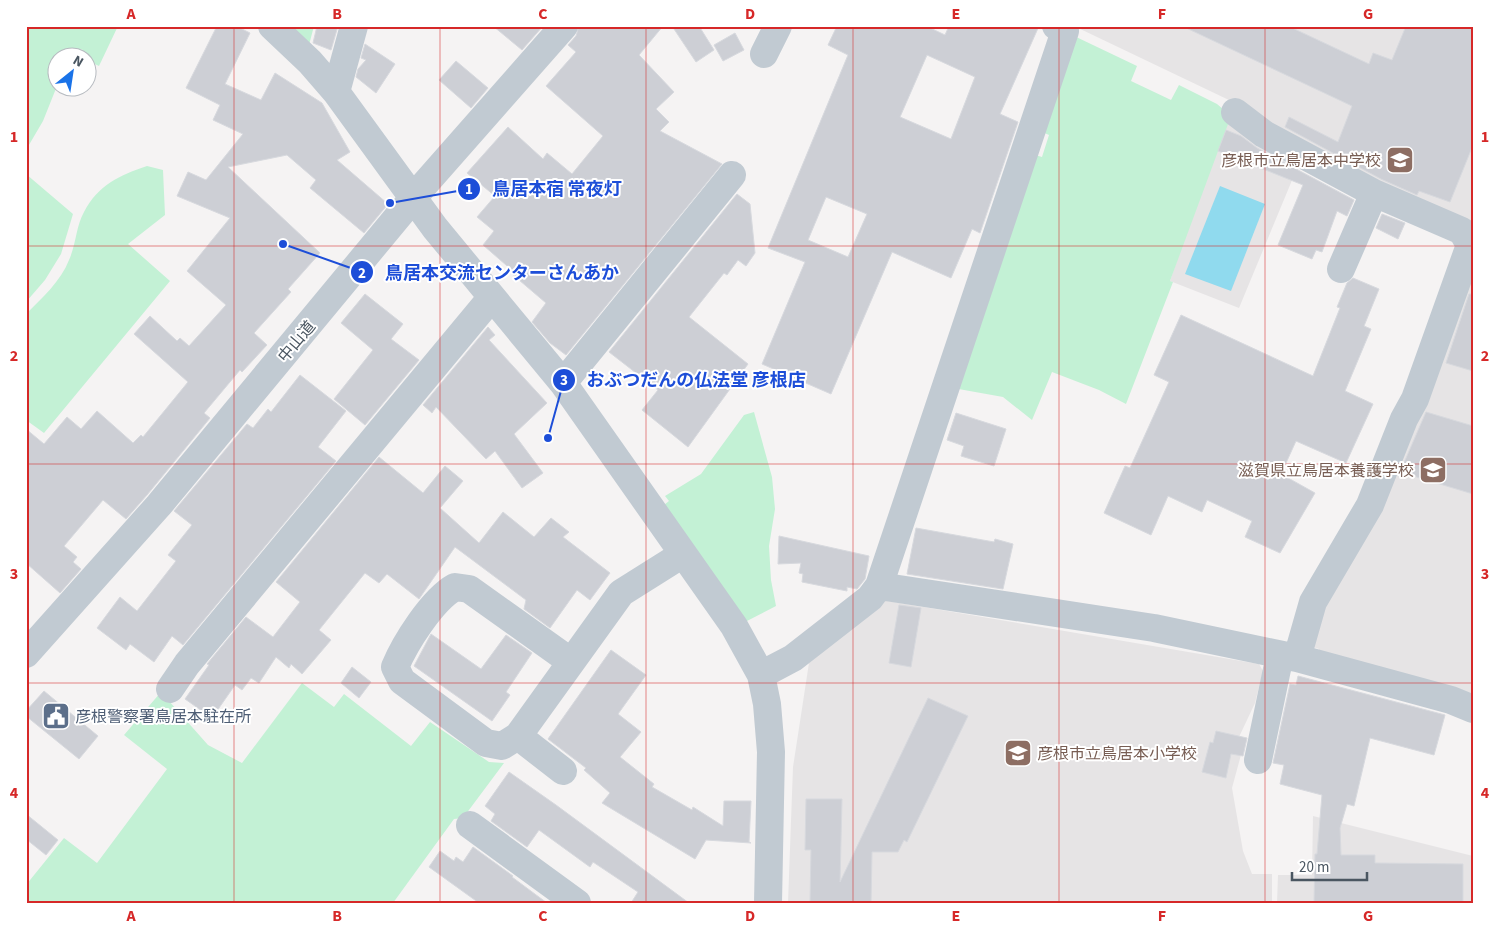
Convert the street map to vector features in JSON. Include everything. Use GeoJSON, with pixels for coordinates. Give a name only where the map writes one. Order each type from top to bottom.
{"type":"FeatureCollection","features":[{"type":"Feature","properties":{"kind":"street"},"geometry":{"type":"LineString","coordinates":[[272,26],[310,62],[336,92],[413,199],[563,383],[734,626],[761,675],[767,704],[771,752],[768,903]]}},
{"type":"Feature","properties":{"kind":"street"},"geometry":{"type":"LineString","coordinates":[[336,92],[354,26]]}},
{"type":"Feature","properties":{"kind":"street","name":"中山道"},"geometry":{"type":"LineString","coordinates":[[26,654],[159,505],[413,199],[564,26]]}},
{"type":"Feature","properties":{"kind":"street"},"geometry":{"type":"LineString","coordinates":[[764,54],[778,26]]}},
{"type":"Feature","properties":{"kind":"street"},"geometry":{"type":"LineString","coordinates":[[761,675],[793,658],[870,598],[879,586],[1065,31],[1056,26]]}},
{"type":"Feature","properties":{"kind":"street"},"geometry":{"type":"LineString","coordinates":[[1236,112],[1264,134],[1374,193],[1462,231],[1470,245],[1416,399],[1404,420],[1370,506],[1313,602],[1289,657],[1258,760]]}},
{"type":"Feature","properties":{"kind":"street"},"geometry":{"type":"LineString","coordinates":[[563,383],[732,175]]}},
{"type":"Feature","properties":{"kind":"street"},"geometry":{"type":"LineString","coordinates":[[1342,269],[1374,193]]}},
{"type":"Feature","properties":{"kind":"street"},"geometry":{"type":"LineString","coordinates":[[170,689],[187,664],[492,297]]}},
{"type":"Feature","properties":{"kind":"street"},"geometry":{"type":"LineString","coordinates":[[570,661],[469,589],[455,587],[444,594],[401,652],[395,667],[402,681],[486,744],[502,746],[518,736],[570,661],[621,593],[684,554]]}},
{"type":"Feature","properties":{"kind":"street"},"geometry":{"type":"LineString","coordinates":[[879,586],[1154,628],[1289,657],[1451,700],[1473,709]]}},
{"type":"Feature","properties":{"kind":"street"},"geometry":{"type":"LineString","coordinates":[[518,736],[563,771]]}},
{"type":"Feature","properties":{"kind":"street"},"geometry":{"type":"LineString","coordinates":[[470,825],[577,903]]}},
{"type":"Feature","properties":{"kind":"shaded area","name":"彦根市立鳥居本中学校"},"geometry":{"type":"Polygon","coordinates":[[[1074,26],[1473,26],[1473,218],[1470,224],[1305,149],[1239,308],[1170,281],[1231,101],[1074,26]]]}},
{"type":"Feature","properties":{"kind":"shaded area","name":"滋賀県立鳥居本養護学校"},"geometry":{"type":"Polygon","coordinates":[[[1473,266],[1473,699],[1317,657],[1319,649],[1310,646],[1321,608],[1473,266]]]}},
{"type":"Feature","properties":{"kind":"shaded area","name":"彦根市立鳥居本小学校"},"geometry":{"type":"Polygon","coordinates":[[[882,600],[1259,664],[1263,671],[1255,703],[1239,737],[1245,740],[1232,788],[1243,851],[1252,874],[1272,874],[1272,903],[788,903],[793,767],[809,663],[882,600]]]}},
{"type":"Feature","properties":{"kind":"shaded area"},"geometry":{"type":"Polygon","coordinates":[[[1313,816],[1473,856],[1473,903],[1277,903],[1278,875],[1312,875],[1313,816]]]}},
{"type":"Feature","properties":{"kind":"green space"},"geometry":{"type":"Polygon","coordinates":[[[33,26],[118,26],[99,66],[98,48],[48,48],[48,98],[52,98],[43,121],[26,150],[26,29],[33,26]]]}},
{"type":"Feature","properties":{"kind":"green space"},"geometry":{"type":"Polygon","coordinates":[[[290,26],[314,26],[309,45],[290,26]]]}},
{"type":"Feature","properties":{"kind":"green space"},"geometry":{"type":"Polygon","coordinates":[[[1072,35],[1137,66],[1131,81],[1171,100],[1179,85],[1217,104],[1231,116],[1170,281],[1173,282],[1126,404],[1099,390],[1052,372],[1032,420],[1003,397],[953,388],[1032,154],[1042,157],[1049,135],[1040,131],[1072,35]]]}},
{"type":"Feature","properties":{"kind":"green space"},"geometry":{"type":"Polygon","coordinates":[[[147,166],[163,170],[165,215],[128,244],[170,281],[44,433],[26,420],[26,314],[50,289],[66,268],[81,217],[96,195],[119,177],[147,166]]]}},
{"type":"Feature","properties":{"kind":"green space"},"geometry":{"type":"Polygon","coordinates":[[[26,174],[73,214],[61,254],[45,280],[26,302],[26,174]]]}},
{"type":"Feature","properties":{"kind":"green space"},"geometry":{"type":"Polygon","coordinates":[[[754,412],[772,477],[775,509],[769,546],[771,580],[776,606],[745,622],[664,505],[669,501],[665,496],[701,474],[744,415],[754,412]]]}},
{"type":"Feature","properties":{"kind":"green space"},"geometry":{"type":"Polygon","coordinates":[[[302,683],[334,707],[344,694],[411,746],[430,722],[489,762],[504,763],[463,818],[454,819],[393,903],[26,903],[26,885],[64,838],[97,863],[167,769],[124,735],[161,692],[208,745],[242,763],[302,683]]]}},
{"type":"Feature","properties":{"kind":"water"},"geometry":{"type":"Polygon","coordinates":[[[1220,186],[1265,204],[1231,291],[1185,274],[1220,186]]]}},
{"type":"Feature","properties":{"kind":"building"},"geometry":{"type":"Polygon","coordinates":[[[217,26],[236,26],[250,33],[225,84],[261,100],[275,73],[322,103],[350,152],[337,160],[388,204],[364,233],[310,188],[316,180],[287,155],[228,167],[320,253],[288,289],[291,292],[254,333],[267,345],[242,372],[240,370],[204,413],[210,418],[147,495],[126,519],[103,500],[64,546],[77,557],[73,562],[81,569],[60,593],[26,563],[26,429],[44,444],[67,417],[81,429],[97,411],[133,443],[141,435],[143,437],[188,382],[134,334],[150,316],[177,341],[180,338],[189,346],[226,305],[187,271],[230,218],[177,196],[188,172],[206,180],[243,134],[213,120],[220,105],[186,88],[217,26]]]}},
{"type":"Feature","properties":{"kind":"building"},"geometry":{"type":"Polygon","coordinates":[[[317,26],[338,26],[331,50],[313,43],[317,26]]]}},
{"type":"Feature","properties":{"kind":"building"},"geometry":{"type":"Polygon","coordinates":[[[493,26],[543,26],[522,50],[493,26]]]}},
{"type":"Feature","properties":{"kind":"building"},"geometry":{"type":"Polygon","coordinates":[[[579,26],[663,26],[639,55],[674,92],[656,109],[669,122],[660,131],[722,164],[566,355],[550,343],[532,322],[546,303],[512,274],[514,272],[483,245],[494,231],[477,217],[495,196],[467,173],[508,127],[543,159],[547,153],[572,174],[603,136],[546,86],[576,52],[568,45],[576,36],[579,26]]]}},
{"type":"Feature","properties":{"kind":"building"},"geometry":{"type":"Polygon","coordinates":[[[672,26],[699,26],[714,50],[696,62],[672,26]]]}},
{"type":"Feature","properties":{"kind":"building"},"geometry":{"type":"Polygon","coordinates":[[[837,26],[926,26],[945,35],[949,26],[1039,26],[1000,114],[1018,122],[980,233],[972,229],[951,278],[892,252],[831,394],[762,364],[805,262],[768,248],[848,55],[828,45],[837,26]],[[927,55],[900,117],[951,139],[975,77],[927,55]],[[826,197],[808,240],[848,257],[867,214],[826,197]]]}},
{"type":"Feature","properties":{"kind":"building"},"geometry":{"type":"Polygon","coordinates":[[[1182,26],[1288,26],[1369,64],[1373,53],[1392,60],[1406,26],[1473,26],[1473,145],[1450,202],[1419,191],[1417,195],[1381,179],[1285,127],[1289,117],[1338,142],[1352,106],[1182,26]]]}},
{"type":"Feature","properties":{"kind":"building"},"geometry":{"type":"Polygon","coordinates":[[[735,33],[744,50],[723,61],[714,45],[735,33]]]}},
{"type":"Feature","properties":{"kind":"building"},"geometry":{"type":"Polygon","coordinates":[[[365,44],[395,64],[376,93],[356,77],[358,69],[366,60],[361,58],[365,44]]]}},
{"type":"Feature","properties":{"kind":"building"},"geometry":{"type":"Polygon","coordinates":[[[456,61],[488,88],[471,108],[439,80],[456,61]]]}},
{"type":"Feature","properties":{"kind":"building"},"geometry":{"type":"Polygon","coordinates":[[[1226,130],[1241,136],[1257,148],[1354,200],[1347,216],[1337,211],[1322,252],[1316,250],[1312,259],[1278,245],[1303,185],[1218,151],[1226,130]]]}},
{"type":"Feature","properties":{"kind":"building"},"geometry":{"type":"Polygon","coordinates":[[[737,194],[750,204],[755,253],[746,266],[738,260],[727,275],[724,273],[689,317],[748,364],[688,447],[642,410],[658,390],[609,352],[737,194]]]}},
{"type":"Feature","properties":{"kind":"building"},"geometry":{"type":"Polygon","coordinates":[[[1382,214],[1405,223],[1398,239],[1376,228],[1382,214]]]}},
{"type":"Feature","properties":{"kind":"building"},"geometry":{"type":"Polygon","coordinates":[[[1353,278],[1379,289],[1364,326],[1371,329],[1345,391],[1373,404],[1346,463],[1296,441],[1281,474],[1315,493],[1280,553],[1245,537],[1252,521],[1207,500],[1202,512],[1168,496],[1151,535],[1104,513],[1125,466],[1130,468],[1169,382],[1154,375],[1181,315],[1313,376],[1340,308],[1337,307],[1347,283],[1353,278]]]}},
{"type":"Feature","properties":{"kind":"building"},"geometry":{"type":"Polygon","coordinates":[[[365,294],[403,324],[391,339],[419,360],[365,425],[334,399],[373,350],[341,323],[365,294]]]}},
{"type":"Feature","properties":{"kind":"building"},"geometry":{"type":"Polygon","coordinates":[[[1469,294],[1473,294],[1473,371],[1446,363],[1469,294]]]}},
{"type":"Feature","properties":{"kind":"building"},"geometry":{"type":"Polygon","coordinates":[[[488,327],[495,335],[489,340],[547,403],[514,434],[543,473],[522,488],[495,451],[486,459],[436,407],[432,413],[423,405],[488,327]]]}},
{"type":"Feature","properties":{"kind":"building"},"geometry":{"type":"Polygon","coordinates":[[[300,375],[346,411],[318,447],[336,461],[183,645],[172,636],[154,662],[130,644],[126,650],[97,628],[120,597],[137,611],[176,561],[168,555],[192,525],[174,511],[247,424],[253,428],[268,409],[271,412],[300,375]]]}},
{"type":"Feature","properties":{"kind":"building"},"geometry":{"type":"Polygon","coordinates":[[[1426,412],[1473,426],[1473,494],[1400,472],[1426,412]]]}},
{"type":"Feature","properties":{"kind":"building"},"geometry":{"type":"Polygon","coordinates":[[[956,413],[1006,429],[994,466],[961,456],[964,446],[947,440],[956,413]]]}},
{"type":"Feature","properties":{"kind":"building"},"geometry":{"type":"Polygon","coordinates":[[[379,457],[423,493],[445,466],[463,481],[440,508],[479,543],[503,512],[534,537],[551,518],[569,532],[563,537],[610,573],[590,600],[577,590],[550,628],[524,609],[526,600],[455,547],[419,599],[387,574],[379,583],[365,573],[319,630],[331,640],[302,674],[291,664],[289,668],[276,657],[259,683],[251,678],[242,690],[235,685],[212,718],[185,699],[209,665],[207,664],[246,617],[273,637],[300,602],[276,582],[379,457]]]}},
{"type":"Feature","properties":{"kind":"building"},"geometry":{"type":"Polygon","coordinates":[[[916,528],[994,542],[995,539],[1013,544],[1003,589],[907,574],[916,528]]]}},
{"type":"Feature","properties":{"kind":"building"},"geometry":{"type":"Polygon","coordinates":[[[779,536],[869,556],[865,579],[857,589],[847,587],[847,591],[802,582],[803,574],[799,573],[801,563],[778,564],[779,536]]]}},
{"type":"Feature","properties":{"kind":"building"},"geometry":{"type":"Polygon","coordinates":[[[899,605],[921,608],[911,667],[889,663],[899,605]]]}},
{"type":"Feature","properties":{"kind":"building"},"geometry":{"type":"Polygon","coordinates":[[[431,634],[481,669],[506,635],[532,653],[506,692],[510,695],[492,721],[414,666],[431,634]]]}},
{"type":"Feature","properties":{"kind":"building"},"geometry":{"type":"Polygon","coordinates":[[[611,650],[646,675],[618,714],[641,732],[620,757],[654,784],[652,787],[692,810],[693,807],[723,826],[724,801],[751,801],[749,842],[751,843],[706,840],[695,859],[602,803],[610,793],[584,770],[586,768],[548,739],[611,650]]]}},
{"type":"Feature","properties":{"kind":"building"},"geometry":{"type":"Polygon","coordinates":[[[352,667],[371,682],[359,698],[341,683],[352,667]]]}},
{"type":"Feature","properties":{"kind":"building"},"geometry":{"type":"Polygon","coordinates":[[[1298,676],[1445,715],[1434,755],[1370,738],[1354,806],[1347,804],[1340,828],[1341,855],[1375,855],[1375,863],[1463,864],[1463,903],[1314,903],[1315,854],[1317,854],[1322,795],[1280,784],[1284,765],[1273,763],[1290,684],[1296,685],[1298,676]]]}},
{"type":"Feature","properties":{"kind":"building"},"geometry":{"type":"Polygon","coordinates":[[[44,691],[98,736],[79,759],[26,716],[26,711],[44,691]]]}},
{"type":"Feature","properties":{"kind":"building"},"geometry":{"type":"Polygon","coordinates":[[[928,698],[968,716],[907,842],[904,840],[898,852],[872,852],[871,903],[810,903],[811,850],[805,850],[806,799],[842,799],[840,882],[928,698]]]}},
{"type":"Feature","properties":{"kind":"building"},"geometry":{"type":"Polygon","coordinates":[[[1216,731],[1247,738],[1243,756],[1231,754],[1226,778],[1202,772],[1210,742],[1213,743],[1216,731]]]}},
{"type":"Feature","properties":{"kind":"building"},"geometry":{"type":"Polygon","coordinates":[[[509,772],[689,903],[631,903],[638,892],[593,862],[590,867],[539,830],[527,847],[491,821],[495,814],[485,806],[509,772]]]}},
{"type":"Feature","properties":{"kind":"building"},"geometry":{"type":"Polygon","coordinates":[[[26,814],[58,840],[46,855],[26,839],[26,814]]]}},
{"type":"Feature","properties":{"kind":"building"},"geometry":{"type":"Polygon","coordinates":[[[473,847],[547,903],[479,903],[429,867],[440,851],[454,861],[456,857],[463,862],[473,847]]]}},
{"type":"Feature","properties":{"kind":"place","name":"彦根市立鳥居本中学校"},"geometry":{"type":"Point","coordinates":[1400,160]}},
{"type":"Feature","properties":{"kind":"place","name":"鳥居本宿 常夜灯"},"geometry":{"type":"Point","coordinates":[390,203]}},
{"type":"Feature","properties":{"kind":"place","name":"鳥居本交流センターさんあか"},"geometry":{"type":"Point","coordinates":[283,244]}},
{"type":"Feature","properties":{"kind":"place","name":"おぶつだんの仏法堂 彦根店"},"geometry":{"type":"Point","coordinates":[548,438]}},
{"type":"Feature","properties":{"kind":"place","name":"滋賀県立鳥居本養護学校"},"geometry":{"type":"Point","coordinates":[1433,470]}},
{"type":"Feature","properties":{"kind":"place","name":"彦根警察署鳥居本駐在所"},"geometry":{"type":"Point","coordinates":[56,716]}},
{"type":"Feature","properties":{"kind":"place","name":"彦根市立鳥居本小学校"},"geometry":{"type":"Point","coordinates":[1018,753]}}]}
